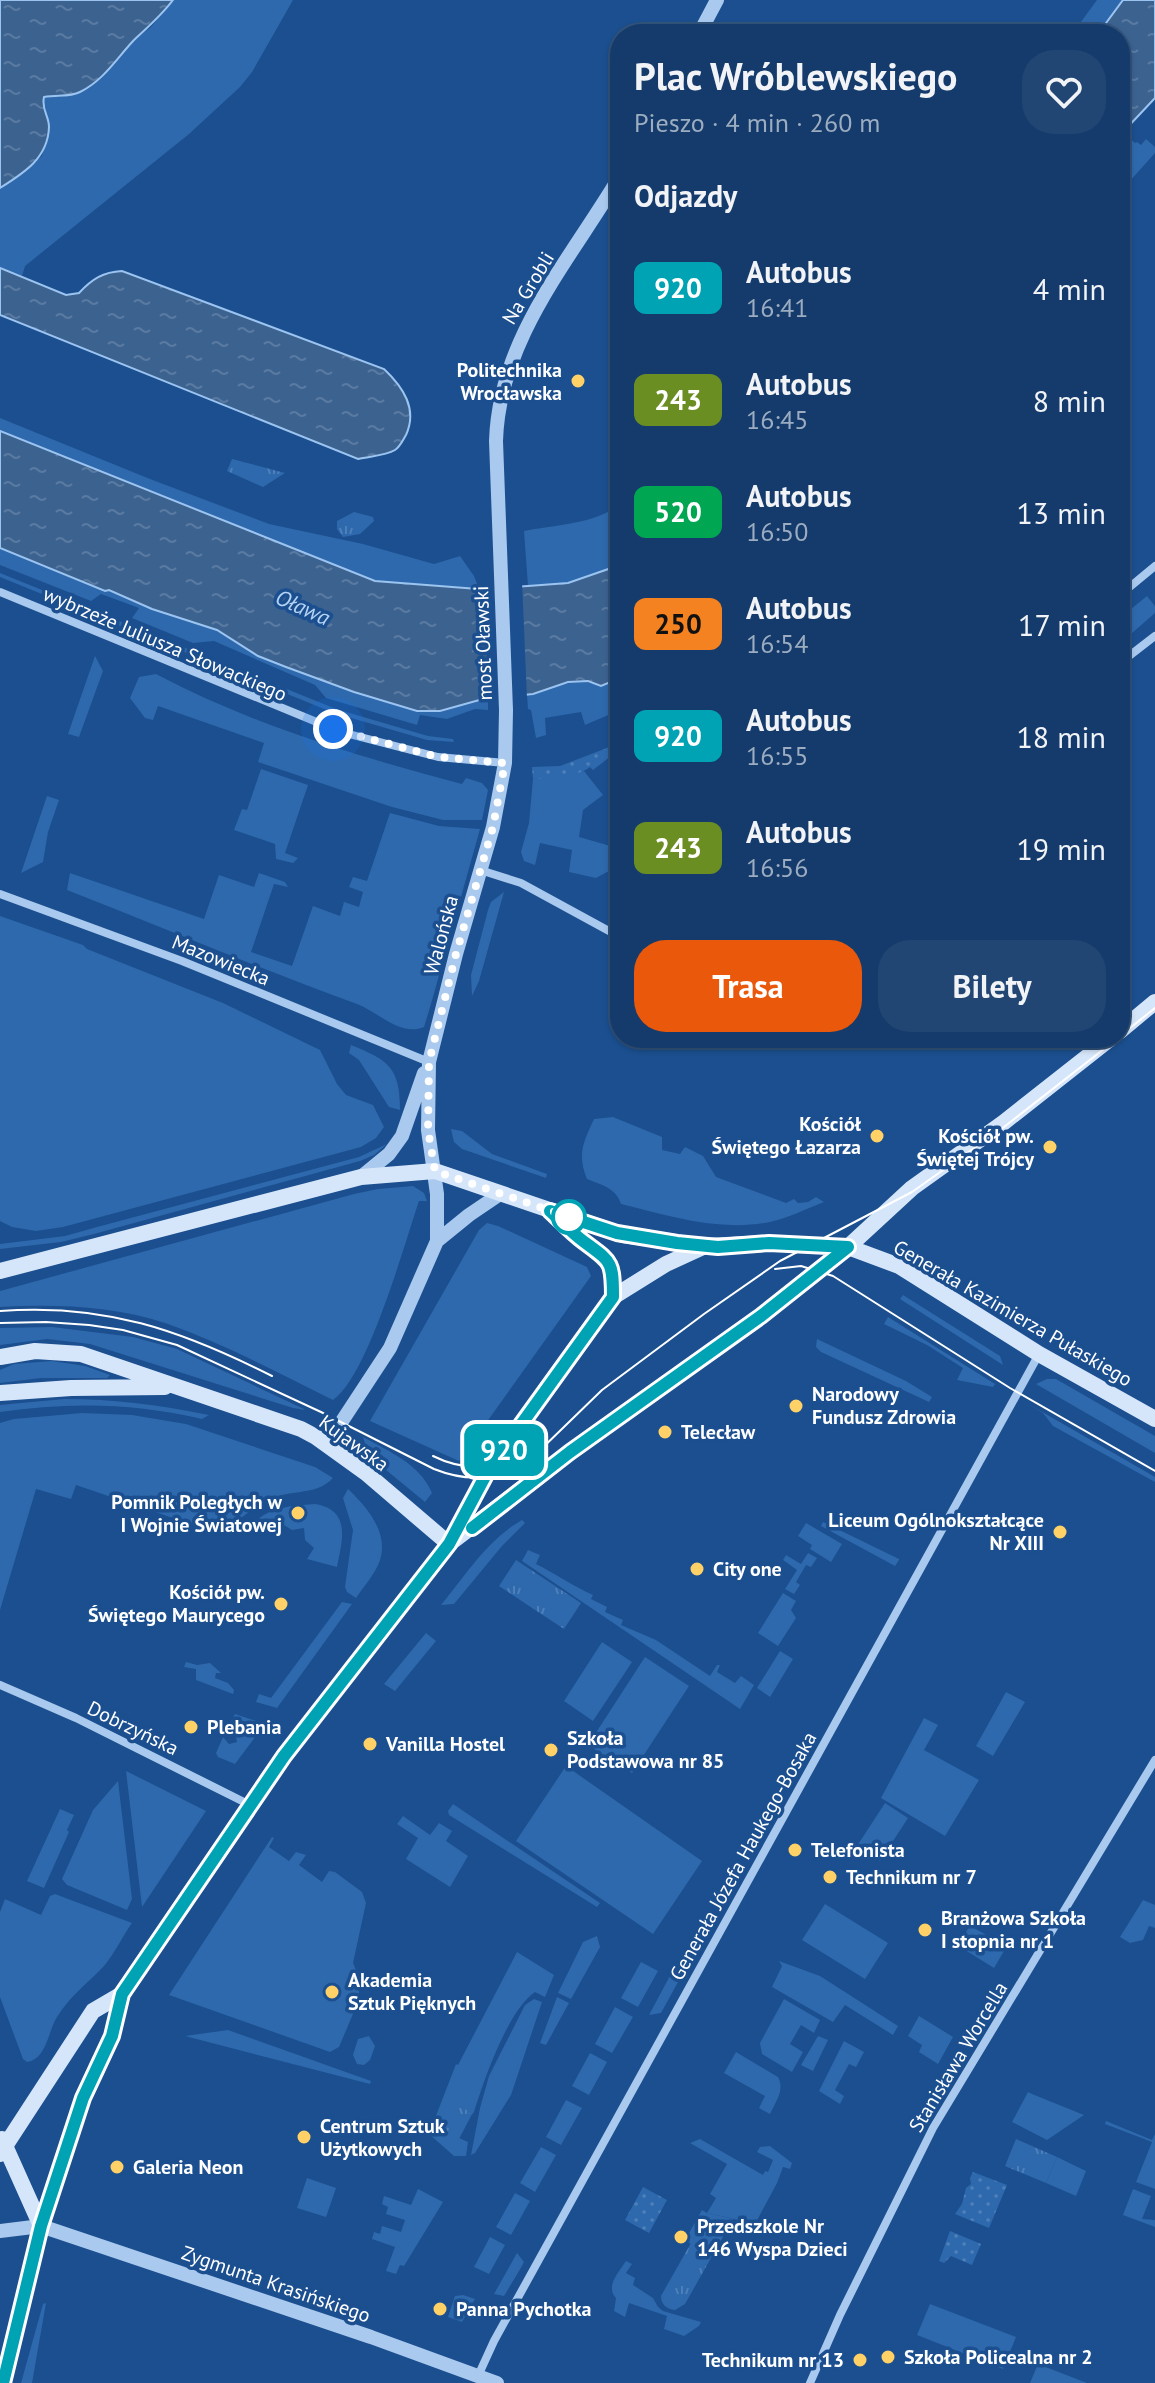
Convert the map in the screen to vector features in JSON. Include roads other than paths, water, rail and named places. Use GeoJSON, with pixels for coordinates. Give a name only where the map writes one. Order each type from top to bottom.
{"type":"FeatureCollection","features":[{"type":"Feature","properties":{"kind":"main road"},"geometry":{"type":"LineString","coordinates":[[1130,1023],[1155,1002]]}},
{"type":"Feature","properties":{"kind":"main road"},"geometry":{"type":"LineString","coordinates":[[449,1544],[570,1452],[761,1316],[848,1247],[912,1188],[1003,1123],[1098,1048]]}},
{"type":"Feature","properties":{"kind":"main road"},"geometry":{"type":"LineString","coordinates":[[0,1271],[361,1177],[435,1171],[623,1235],[704,1246]]}},
{"type":"Feature","properties":{"kind":"main road"},"geometry":{"type":"LineString","coordinates":[[550,1211],[605,1257],[613,1279],[613,1297]]}},
{"type":"Feature","properties":{"kind":"main road","name":"Generała Kazimierza Pułaskiego"},"geometry":{"type":"LineString","coordinates":[[704,1246],[769,1243],[848,1247],[899,1266],[1039,1354],[1155,1419]]}},
{"type":"Feature","properties":{"kind":"main road"},"geometry":{"type":"LineString","coordinates":[[3,2383],[41,2226],[83,2098],[112,2036],[122,1994],[250,1805],[352,1666],[449,1544],[489,1469],[613,1297],[666,1264],[704,1246]]}},
{"type":"Feature","properties":{"kind":"main road","name":"Kujawska"},"geometry":{"type":"LineString","coordinates":[[0,1357],[35,1351],[81,1354],[290,1425],[327,1444],[366,1473],[449,1544]]}},
{"type":"Feature","properties":{"kind":"main road"},"geometry":{"type":"LineString","coordinates":[[0,1393],[71,1388],[174,1387]]}},
{"type":"Feature","properties":{"kind":"main road"},"geometry":{"type":"LineString","coordinates":[[41,2226],[1,2145],[93,2011],[122,1994]]}},
{"type":"Feature","properties":{"kind":"street"},"geometry":{"type":"LineString","coordinates":[[704,24],[717,0]]}},
{"type":"Feature","properties":{"kind":"street","name":"Na Grobli"},"geometry":{"type":"LineString","coordinates":[[501,575],[497,419],[507,372],[529,322],[610,192]]}},
{"type":"Feature","properties":{"kind":"street"},"geometry":{"type":"LineString","coordinates":[[1130,586],[1155,566]]}},
{"type":"Feature","properties":{"kind":"street","name":"most Oławski"},"geometry":{"type":"LineString","coordinates":[[501,575],[506,710]]}},
{"type":"Feature","properties":{"kind":"street","name":"wybrzeże Juliusza Słowackiego"},"geometry":{"type":"LineString","coordinates":[[0,592],[341,732],[438,757],[505,763]]}},
{"type":"Feature","properties":{"kind":"street"},"geometry":{"type":"LineString","coordinates":[[1130,655],[1155,636]]}},
{"type":"Feature","properties":{"kind":"street","name":"Walońska"},"geometry":{"type":"LineString","coordinates":[[437,1241],[435,1171],[428,1130],[429,1062],[499,802],[505,763],[506,710]]}},
{"type":"Feature","properties":{"kind":"street"},"geometry":{"type":"LineString","coordinates":[[480,870],[521,883],[610,932]]}},
{"type":"Feature","properties":{"kind":"street","name":"Mazowiecka"},"geometry":{"type":"LineString","coordinates":[[0,894],[182,961],[429,1062]]}},
{"type":"Feature","properties":{"kind":"street"},"geometry":{"type":"LineString","coordinates":[[361,1177],[389,1154],[402,1136],[429,1062]]}},
{"type":"Feature","properties":{"kind":"street"},"geometry":{"type":"LineString","coordinates":[[327,1444],[390,1348],[437,1241],[500,1194]]}},
{"type":"Feature","properties":{"kind":"street","name":"Generała Józefa Haukego-Bosaka"},"geometry":{"type":"LineString","coordinates":[[478,2376],[494,2341],[1039,1354]]}},
{"type":"Feature","properties":{"kind":"street","name":"Dobrzyńska"},"geometry":{"type":"LineString","coordinates":[[0,1685],[76,1718],[250,1805]]}},
{"type":"Feature","properties":{"kind":"street","name":"Stanisława Worcella"},"geometry":{"type":"LineString","coordinates":[[810,2383],[840,2315],[933,2128],[1155,1760]]}},
{"type":"Feature","properties":{"kind":"street"},"geometry":{"type":"LineString","coordinates":[[0,2231],[41,2226]]}},
{"type":"Feature","properties":{"kind":"street","name":"Zygmunta Krasińskiego"},"geometry":{"type":"LineString","coordinates":[[41,2226],[371,2337],[497,2383]]}},
{"type":"Feature","properties":{"kind":"water"},"geometry":{"type":"Polygon","coordinates":[[[0,0],[173,0],[96,81],[76,94],[44,97],[49,127],[44,148],[33,164],[0,188],[0,0]]]}},
{"type":"Feature","properties":{"kind":"water"},"geometry":{"type":"Polygon","coordinates":[[[1123,0],[1155,0],[1155,98],[1130,125],[1130,24],[1105,24],[1123,0]]]}},
{"type":"Feature","properties":{"kind":"water"},"geometry":{"type":"Polygon","coordinates":[[[0,268],[66,295],[79,293],[103,275],[122,271],[384,369],[407,399],[410,416],[406,435],[391,452],[358,459],[0,315],[0,268]]]}},
{"type":"Feature","properties":{"kind":"water","name":"Oława"},"geometry":{"type":"Polygon","coordinates":[[[0,431],[375,581],[478,589],[568,583],[610,568],[610,682],[601,686],[588,681],[568,682],[533,694],[483,699],[440,711],[417,711],[354,692],[258,656],[217,630],[152,609],[0,548],[0,431]]]}},
{"type":"Feature","properties":{"kind":"tram line"},"geometry":{"type":"LineString","coordinates":[[1130,1028],[1155,1008]]}},
{"type":"Feature","properties":{"kind":"tram line"},"geometry":{"type":"LineString","coordinates":[[0,1323],[89,1325],[123,1330],[177,1345],[434,1469],[472,1478],[497,1475],[532,1458],[602,1390],[704,1314],[780,1261],[912,1192],[1004,1127],[1105,1048]]}},
{"type":"Feature","properties":{"kind":"tram line"},"geometry":{"type":"LineString","coordinates":[[775,1269],[801,1266],[833,1276],[1010,1388],[1155,1471]]}},
{"type":"Feature","properties":{"kind":"tram line"},"geometry":{"type":"LineString","coordinates":[[0,1311],[74,1311],[141,1323],[206,1345],[272,1376]]}},
{"type":"Feature","properties":{"kind":"tram line"},"geometry":{"type":"LineString","coordinates":[[433,1456],[473,1466],[494,1464],[514,1457]]}},
{"type":"Feature","properties":{"kind":"place","name":"Politechnika Wrocławska"},"geometry":{"type":"Point","coordinates":[578,381]}},
{"type":"Feature","properties":{"kind":"place","name":"Kościół Świętego Łazarza"},"geometry":{"type":"Point","coordinates":[877,1136]}},
{"type":"Feature","properties":{"kind":"place","name":"Kościół pw. Świętej Trójcy"},"geometry":{"type":"Point","coordinates":[1050,1147]}},
{"type":"Feature","properties":{"kind":"place","name":"Narodowy Fundusz Zdrowia"},"geometry":{"type":"Point","coordinates":[796,1406]}},
{"type":"Feature","properties":{"kind":"place","name":"Telecław"},"geometry":{"type":"Point","coordinates":[665,1432]}},
{"type":"Feature","properties":{"kind":"place","name":"Pomnik Poległych w I Wojnie Światowej"},"geometry":{"type":"Point","coordinates":[298,1513]}},
{"type":"Feature","properties":{"kind":"place","name":"Liceum Ogólnokształcące Nr XIII"},"geometry":{"type":"Point","coordinates":[1060,1532]}},
{"type":"Feature","properties":{"kind":"place","name":"City one"},"geometry":{"type":"Point","coordinates":[697,1569]}},
{"type":"Feature","properties":{"kind":"place","name":"Kościół pw. Świętego Maurycego"},"geometry":{"type":"Point","coordinates":[281,1604]}},
{"type":"Feature","properties":{"kind":"place","name":"Plebania"},"geometry":{"type":"Point","coordinates":[191,1727]}},
{"type":"Feature","properties":{"kind":"place","name":"Vanilla Hostel"},"geometry":{"type":"Point","coordinates":[370,1744]}},
{"type":"Feature","properties":{"kind":"place","name":"Szkoła Podstawowa nr 85"},"geometry":{"type":"Point","coordinates":[551,1750]}},
{"type":"Feature","properties":{"kind":"place","name":"Telefonista"},"geometry":{"type":"Point","coordinates":[795,1850]}},
{"type":"Feature","properties":{"kind":"place","name":"Technikum nr 7"},"geometry":{"type":"Point","coordinates":[830,1877]}},
{"type":"Feature","properties":{"kind":"place","name":"Branżowa Szkoła I stopnia nr 1"},"geometry":{"type":"Point","coordinates":[925,1930]}},
{"type":"Feature","properties":{"kind":"place","name":"Akademia Sztuk Pięknych"},"geometry":{"type":"Point","coordinates":[332,1992]}},
{"type":"Feature","properties":{"kind":"place","name":"Centrum Sztuk Użytkowych"},"geometry":{"type":"Point","coordinates":[304,2137]}},
{"type":"Feature","properties":{"kind":"place","name":"Galeria Neon"},"geometry":{"type":"Point","coordinates":[117,2167]}},
{"type":"Feature","properties":{"kind":"place","name":"Przedszkole Nr 146 Wyspa Dzieci"},"geometry":{"type":"Point","coordinates":[681,2237]}},
{"type":"Feature","properties":{"kind":"place","name":"Panna Pychotka"},"geometry":{"type":"Point","coordinates":[440,2309]}},
{"type":"Feature","properties":{"kind":"place","name":"Szkoła Policealna nr 2"},"geometry":{"type":"Point","coordinates":[888,2357]}},
{"type":"Feature","properties":{"kind":"place","name":"Technikum nr 13"},"geometry":{"type":"Point","coordinates":[860,2360]}}]}
